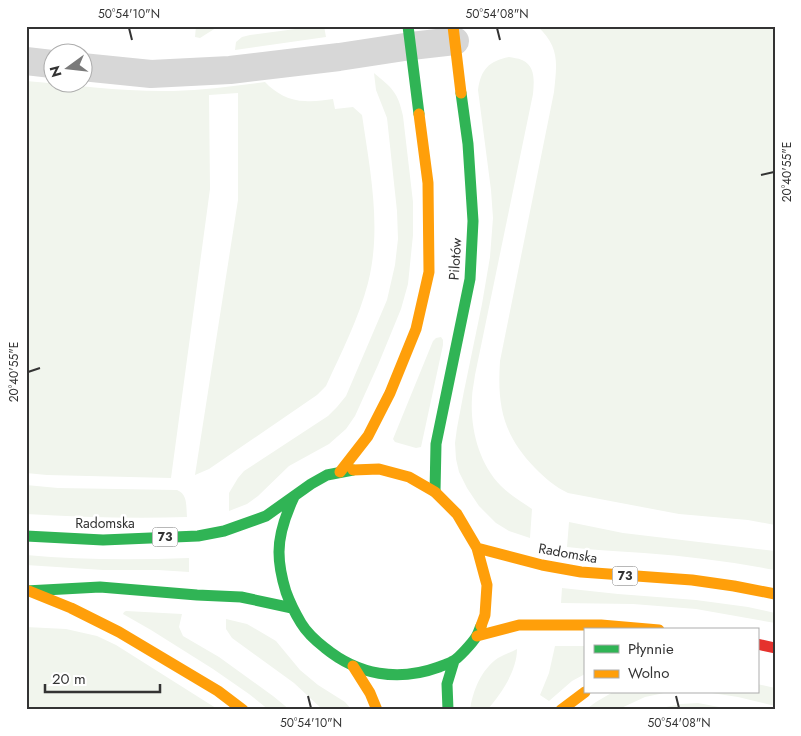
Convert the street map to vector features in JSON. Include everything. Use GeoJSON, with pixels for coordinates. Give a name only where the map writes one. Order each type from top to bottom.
{"type":"FeatureCollection","features":[{"type":"Feature","properties":{"kind":"main road","name":"Pilotów"},"geometry":{"type":"LineString","coordinates":[[435,492],[436,444],[470,279],[473,230],[468,144],[454,34]]}},
{"type":"Feature","properties":{"kind":"main road","name":"Pilotów"},"geometry":{"type":"LineString","coordinates":[[340,472],[368,436],[390,393],[416,329],[429,272],[428,183],[410,36]]}},
{"type":"Feature","properties":{"kind":"main road","name":"73"},"geometry":{"type":"LineString","coordinates":[[364,469],[380,469],[409,477],[435,492],[457,514],[477,548],[487,585],[485,615],[477,636],[454,661],[428,671],[412,674],[393,675],[376,672],[353,666],[337,658],[315,640],[302,626],[292,608],[281,577],[279,551],[282,527],[294,497],[311,484],[327,476],[340,472],[364,469]]}},
{"type":"Feature","properties":{"kind":"main road","name":"Radomska"},"geometry":{"type":"LineString","coordinates":[[26,536],[103,540],[198,536],[224,531],[266,516],[294,497]]}},
{"type":"Feature","properties":{"kind":"main road","name":"Radomska"},"geometry":{"type":"LineString","coordinates":[[477,548],[534,563],[579,572],[691,580],[732,585],[775,594]]}},
{"type":"Feature","properties":{"kind":"main road"},"geometry":{"type":"LineString","coordinates":[[28,591],[100,587],[241,597],[292,608]]}},
{"type":"Feature","properties":{"kind":"main road"},"geometry":{"type":"LineString","coordinates":[[28,591],[71,608],[119,632],[218,691],[243,710]]}},
{"type":"Feature","properties":{"kind":"main road"},"geometry":{"type":"LineString","coordinates":[[477,636],[519,626],[601,625],[636,628]]}},
{"type":"Feature","properties":{"kind":"main road"},"geometry":{"type":"LineString","coordinates":[[758,644],[775,648]]}},
{"type":"Feature","properties":{"kind":"main road"},"geometry":{"type":"LineString","coordinates":[[448,710],[447,684],[454,661]]}},
{"type":"Feature","properties":{"kind":"main road"},"geometry":{"type":"LineString","coordinates":[[353,666],[370,693],[377,710]]}},
{"type":"Feature","properties":{"kind":"main road"},"geometry":{"type":"LineString","coordinates":[[561,710],[584,693]]}},
{"type":"Feature","properties":{"kind":"street"},"geometry":{"type":"LineString","coordinates":[[92,68],[151,74],[230,70],[338,57],[410,36],[454,34]]}},
{"type":"Feature","properties":{"kind":"street"},"geometry":{"type":"LineString","coordinates":[[26,61],[42,63]]}},
{"type":"Feature","properties":{"kind":"shaded area"},"geometry":{"type":"Polygon","coordinates":[[[196,26],[219,26],[200,38],[195,37],[196,26]]]}},
{"type":"Feature","properties":{"kind":"shaded area"},"geometry":{"type":"Polygon","coordinates":[[[324,26],[326,37],[235,50],[236,42],[242,37],[324,26]]]}},
{"type":"Feature","properties":{"kind":"shaded area"},"geometry":{"type":"Polygon","coordinates":[[[537,26],[775,26],[775,525],[748,520],[679,514],[568,493],[550,482],[535,468],[524,456],[509,432],[501,406],[500,361],[554,92],[556,72],[553,48],[550,41],[537,26]]]}},
{"type":"Feature","properties":{"kind":"shaded area"},"geometry":{"type":"Polygon","coordinates":[[[509,57],[522,60],[530,66],[534,84],[533,94],[475,375],[472,409],[474,433],[482,456],[493,477],[512,495],[532,509],[530,538],[509,531],[496,523],[479,506],[459,472],[455,443],[490,257],[493,218],[478,90],[481,77],[487,67],[496,61],[509,57]]]}},
{"type":"Feature","properties":{"kind":"shaded area"},"geometry":{"type":"Polygon","coordinates":[[[374,73],[393,91],[399,101],[403,116],[413,202],[413,235],[408,284],[401,309],[355,416],[346,429],[329,444],[289,466],[247,504],[229,511],[229,493],[244,471],[328,416],[346,396],[387,300],[395,265],[398,239],[397,211],[387,118],[376,90],[374,73]]]}},
{"type":"Feature","properties":{"kind":"shaded area"},"geometry":{"type":"Polygon","coordinates":[[[26,81],[42,82],[42,92],[92,92],[92,87],[155,91],[196,90],[265,82],[273,90],[288,98],[299,101],[333,99],[335,109],[353,107],[362,115],[373,199],[374,241],[372,262],[360,309],[326,386],[317,395],[209,469],[195,475],[238,200],[238,93],[209,95],[210,189],[171,478],[26,473],[26,81]]]}},
{"type":"Feature","properties":{"kind":"shaded area"},"geometry":{"type":"Polygon","coordinates":[[[441,337],[443,345],[421,447],[416,448],[395,442],[393,439],[433,341],[441,337]]]}},
{"type":"Feature","properties":{"kind":"shaded area"},"geometry":{"type":"Polygon","coordinates":[[[26,485],[58,488],[177,490],[185,498],[187,517],[147,518],[26,514],[26,485]]]}},
{"type":"Feature","properties":{"kind":"shaded area"},"geometry":{"type":"Polygon","coordinates":[[[569,522],[623,533],[775,551],[775,570],[660,554],[567,547],[569,522]]]}},
{"type":"Feature","properties":{"kind":"shaded area"},"geometry":{"type":"Polygon","coordinates":[[[26,555],[107,559],[189,558],[189,572],[103,570],[26,565],[26,555]]]}},
{"type":"Feature","properties":{"kind":"shaded area"},"geometry":{"type":"Polygon","coordinates":[[[562,588],[696,600],[748,607],[775,613],[775,623],[696,609],[633,604],[561,603],[562,588]]]}},
{"type":"Feature","properties":{"kind":"shaded area"},"geometry":{"type":"Polygon","coordinates":[[[126,611],[182,614],[179,627],[183,636],[219,657],[290,710],[269,710],[213,669],[123,614],[126,611]]]}},
{"type":"Feature","properties":{"kind":"shaded area"},"geometry":{"type":"Polygon","coordinates":[[[226,619],[247,624],[276,641],[300,670],[318,685],[345,702],[352,710],[323,710],[294,683],[232,638],[226,629],[226,619]]]}},
{"type":"Feature","properties":{"kind":"shaded area"},"geometry":{"type":"Polygon","coordinates":[[[26,627],[66,629],[97,636],[116,645],[219,710],[26,710],[26,627]]]}},
{"type":"Feature","properties":{"kind":"shaded area"},"geometry":{"type":"Polygon","coordinates":[[[555,646],[584,646],[584,675],[572,681],[549,701],[540,695],[549,673],[555,646]]]}},
{"type":"Feature","properties":{"kind":"shaded area"},"geometry":{"type":"Polygon","coordinates":[[[517,649],[511,674],[492,704],[487,710],[470,710],[473,695],[482,674],[498,658],[517,649]]]}},
{"type":"Feature","properties":{"kind":"shaded area"},"geometry":{"type":"Polygon","coordinates":[[[758,684],[775,688],[775,706],[718,694],[758,694],[758,684]]]}},
{"type":"Feature","properties":{"kind":"shaded area"},"geometry":{"type":"Polygon","coordinates":[[[610,694],[659,694],[645,697],[617,710],[585,710],[610,694]]]}},
{"type":"Feature","properties":{"kind":"shaded area"},"geometry":{"type":"Polygon","coordinates":[[[698,703],[735,710],[651,710],[681,704],[698,703]]]}},
{"type":"Feature","properties":{"kind":"traffic: fast"},"geometry":{"type":"LineString","coordinates":[[408,26],[419,114]]}},
{"type":"Feature","properties":{"kind":"traffic: fast"},"geometry":{"type":"LineString","coordinates":[[435,492],[436,444],[470,279],[473,221],[468,144],[461,93]]}},
{"type":"Feature","properties":{"kind":"traffic: fast"},"geometry":{"type":"LineString","coordinates":[[26,536],[103,540],[198,536],[224,531],[266,516],[327,475],[353,470]]}},
{"type":"Feature","properties":{"kind":"traffic: fast"},"geometry":{"type":"LineString","coordinates":[[294,497],[288,510],[279,545],[281,572],[285,587],[293,608],[306,630],[318,643],[338,657],[365,670],[379,673],[394,675],[424,672],[455,660],[474,639],[481,626]]}},
{"type":"Feature","properties":{"kind":"traffic: fast"},"geometry":{"type":"LineString","coordinates":[[26,591],[100,587],[241,597],[292,608]]}},
{"type":"Feature","properties":{"kind":"traffic: fast"},"geometry":{"type":"LineString","coordinates":[[448,710],[447,684],[454,661]]}},
{"type":"Feature","properties":{"kind":"traffic: slow"},"geometry":{"type":"LineString","coordinates":[[453,26],[461,93]]}},
{"type":"Feature","properties":{"kind":"traffic: slow"},"geometry":{"type":"LineString","coordinates":[[340,472],[368,436],[390,393],[416,329],[429,272],[428,183],[419,114]]}},
{"type":"Feature","properties":{"kind":"traffic: slow"},"geometry":{"type":"LineString","coordinates":[[353,470],[379,469],[409,477],[435,492],[457,514],[477,548],[487,585],[485,615],[481,626]]}},
{"type":"Feature","properties":{"kind":"traffic: slow"},"geometry":{"type":"LineString","coordinates":[[477,548],[542,565],[581,572],[692,580],[775,594]]}},
{"type":"Feature","properties":{"kind":"traffic: slow"},"geometry":{"type":"LineString","coordinates":[[29,591],[71,608],[119,632],[218,691],[243,710]]}},
{"type":"Feature","properties":{"kind":"traffic: slow"},"geometry":{"type":"LineString","coordinates":[[477,636],[519,625],[601,625],[636,628]]}},
{"type":"Feature","properties":{"kind":"traffic: slow"},"geometry":{"type":"LineString","coordinates":[[353,666],[370,693],[377,710]]}},
{"type":"Feature","properties":{"kind":"traffic: slow"},"geometry":{"type":"LineString","coordinates":[[561,710],[584,693]]}},
{"type":"Feature","properties":{"kind":"traffic: jam"},"geometry":{"type":"LineString","coordinates":[[758,644],[775,648]]}}]}
